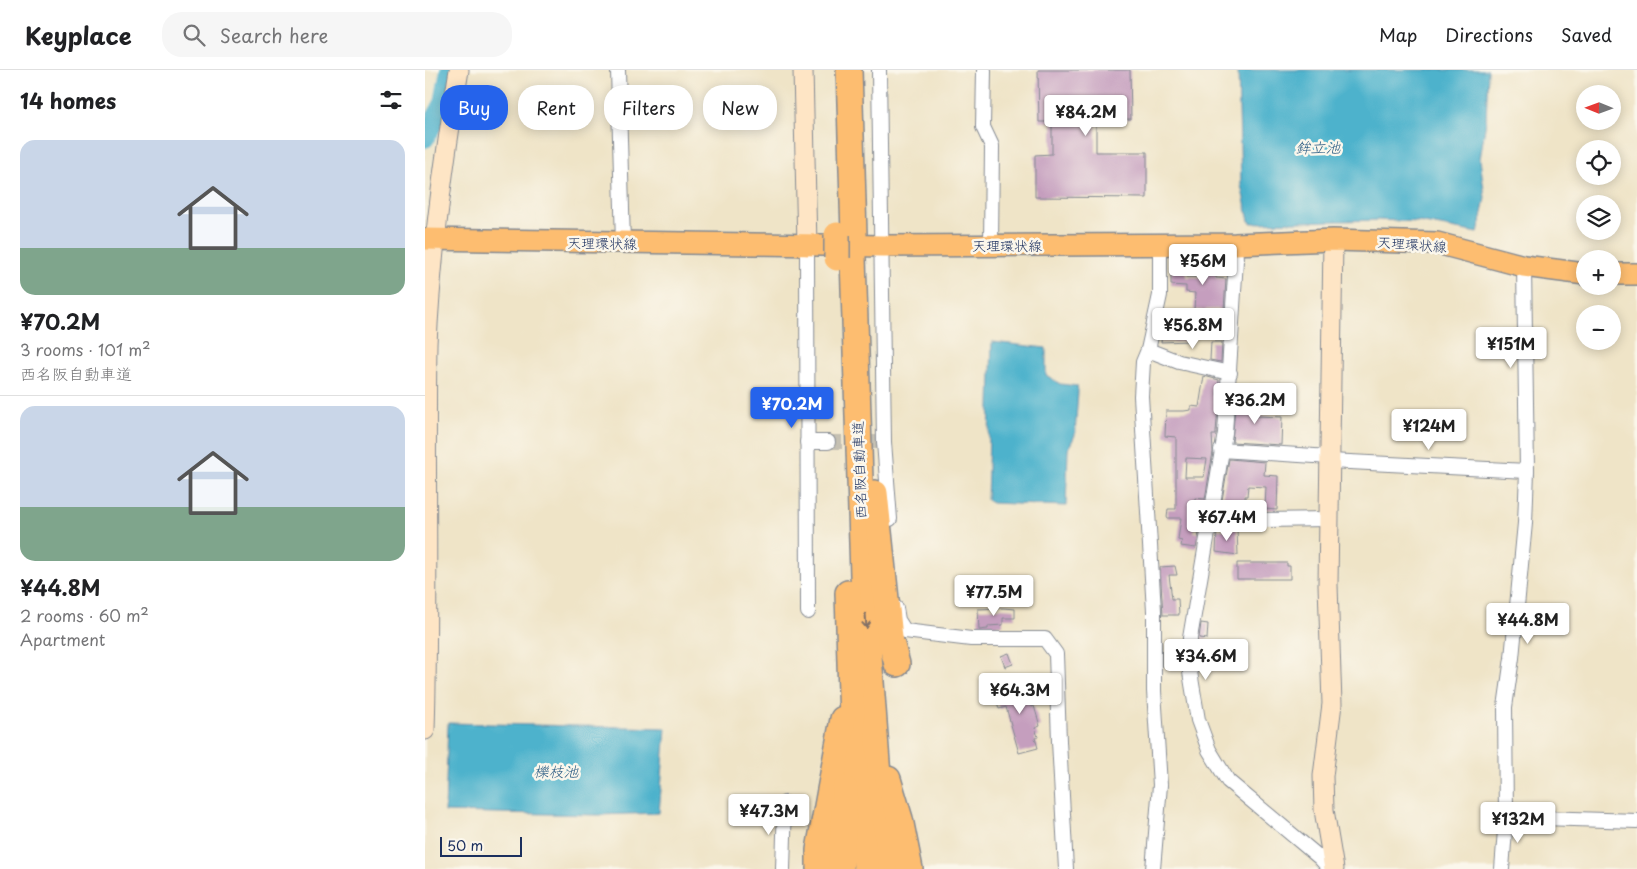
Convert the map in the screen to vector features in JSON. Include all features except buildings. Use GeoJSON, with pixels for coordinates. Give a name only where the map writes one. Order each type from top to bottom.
{"type":"FeatureCollection","features":[{"type":"Feature","properties":{"kind":"highway","name":"西名阪自動車道"},"geometry":{"type":"LineString","coordinates":[[834,70],[845,246],[854,313],[863,575],[881,816],[889,869]]}},
{"type":"Feature","properties":{"kind":"highway","name":"西名阪自動車道"},"geometry":{"type":"LineString","coordinates":[[849,70],[845,246],[849,682],[859,808],[867,869]]}},
{"type":"Feature","properties":{"kind":"highway"},"geometry":{"type":"LineString","coordinates":[[854,313],[862,328],[870,452],[890,638],[897,664]]}},
{"type":"Feature","properties":{"kind":"highway"},"geometry":{"type":"LineString","coordinates":[[819,869],[819,850],[849,682]]}},
{"type":"Feature","properties":{"kind":"highway"},"geometry":{"type":"LineString","coordinates":[[828,869],[849,682]]}},
{"type":"Feature","properties":{"kind":"highway"},"geometry":{"type":"LineString","coordinates":[[835,869],[849,682]]}},
{"type":"Feature","properties":{"kind":"highway"},"geometry":{"type":"LineString","coordinates":[[841,869],[849,682]]}},
{"type":"Feature","properties":{"kind":"highway"},"geometry":{"type":"LineString","coordinates":[[849,682],[846,839],[850,869]]}},
{"type":"Feature","properties":{"kind":"highway"},"geometry":{"type":"LineString","coordinates":[[849,682],[851,826],[857,869]]}},
{"type":"Feature","properties":{"kind":"highway"},"geometry":{"type":"LineString","coordinates":[[873,716],[900,819],[910,869]]}},
{"type":"Feature","properties":{"kind":"highway"},"geometry":{"type":"LineString","coordinates":[[873,716],[895,869]]}},
{"type":"Feature","properties":{"kind":"highway"},"geometry":{"type":"LineString","coordinates":[[873,716],[903,869]]}},
{"type":"Feature","properties":{"kind":"highway"},"geometry":{"type":"LineString","coordinates":[[887,775],[925,869]]}},
{"type":"Feature","properties":{"kind":"highway"},"geometry":{"type":"LineString","coordinates":[[907,823],[917,869]]}},
{"type":"Feature","properties":{"kind":"main road","name":"天理環状線"},"geometry":{"type":"LineString","coordinates":[[430,239],[807,246],[1235,244],[1333,240],[1437,243],[1523,266],[1576,273]]}},
{"type":"Feature","properties":{"kind":"main road"},"geometry":{"type":"LineString","coordinates":[[1621,274],[1637,274]]}},
{"type":"Feature","properties":{"kind":"street"},"geometry":{"type":"LineString","coordinates":[[425,730],[427,347],[430,239],[459,70]]}},
{"type":"Feature","properties":{"kind":"street"},"geometry":{"type":"LineString","coordinates":[[618,70],[623,243]]}},
{"type":"Feature","properties":{"kind":"street"},"geometry":{"type":"LineString","coordinates":[[803,70],[807,246],[807,612]]}},
{"type":"Feature","properties":{"kind":"street"},"geometry":{"type":"LineString","coordinates":[[879,70],[883,246],[881,442],[898,620],[905,631],[971,639],[1045,639],[1056,654],[1066,869]]}},
{"type":"Feature","properties":{"kind":"street"},"geometry":{"type":"LineString","coordinates":[[985,70],[983,126],[992,146],[991,245]]}},
{"type":"Feature","properties":{"kind":"street"},"geometry":{"type":"LineString","coordinates":[[1332,869],[1324,810],[1323,776],[1332,695],[1328,585],[1333,240]]}},
{"type":"Feature","properties":{"kind":"street"},"geometry":{"type":"LineString","coordinates":[[1153,869],[1160,785],[1154,691],[1154,611],[1141,396],[1143,362],[1148,350],[1159,295],[1160,244]]}},
{"type":"Feature","properties":{"kind":"street"},"geometry":{"type":"LineString","coordinates":[[1235,244],[1236,260],[1230,373],[1221,450],[1190,638],[1190,672],[1198,720],[1209,750],[1228,781],[1332,869]]}},
{"type":"Feature","properties":{"kind":"street"},"geometry":{"type":"LineString","coordinates":[[1502,869],[1506,818],[1505,707],[1512,658],[1525,523],[1527,472],[1523,266]]}},
{"type":"Feature","properties":{"kind":"street"},"geometry":{"type":"LineString","coordinates":[[1148,350],[1179,362],[1230,373]]}},
{"type":"Feature","properties":{"kind":"street"},"geometry":{"type":"LineString","coordinates":[[807,442],[828,442]]}},
{"type":"Feature","properties":{"kind":"street"},"geometry":{"type":"LineString","coordinates":[[1221,450],[1527,472]]}},
{"type":"Feature","properties":{"kind":"street"},"geometry":{"type":"LineString","coordinates":[[1209,521],[1329,518]]}},
{"type":"Feature","properties":{"kind":"street"},"geometry":{"type":"LineString","coordinates":[[783,869],[785,803]]}},
{"type":"Feature","properties":{"kind":"street"},"geometry":{"type":"LineString","coordinates":[[1506,818],[1637,821]]}},
{"type":"Feature","properties":{"kind":"water","name":"鉾立池"},"geometry":{"type":"Polygon","coordinates":[[[1238,70],[1488,70],[1486,121],[1480,159],[1485,198],[1478,233],[1419,222],[1379,220],[1252,223],[1249,221],[1241,185],[1238,70]]]}},
{"type":"Feature","properties":{"kind":"water"},"geometry":{"type":"Polygon","coordinates":[[[992,342],[1046,348],[1046,375],[1060,384],[1077,386],[1075,435],[1068,450],[1066,506],[992,503],[987,500],[992,342]]]}},
{"type":"Feature","properties":{"kind":"water","name":"櫟枝池"},"geometry":{"type":"Polygon","coordinates":[[[448,723],[666,728],[659,813],[598,815],[445,812],[448,723]]]}},
{"type":"Feature","properties":{"kind":"waterway"},"geometry":{"type":"LineString","coordinates":[[425,138],[444,103],[450,70]]}},
{"type":"Feature","properties":{"kind":"tunnel"},"geometry":{"type":"LineString","coordinates":[[828,442],[878,442]]}}]}
